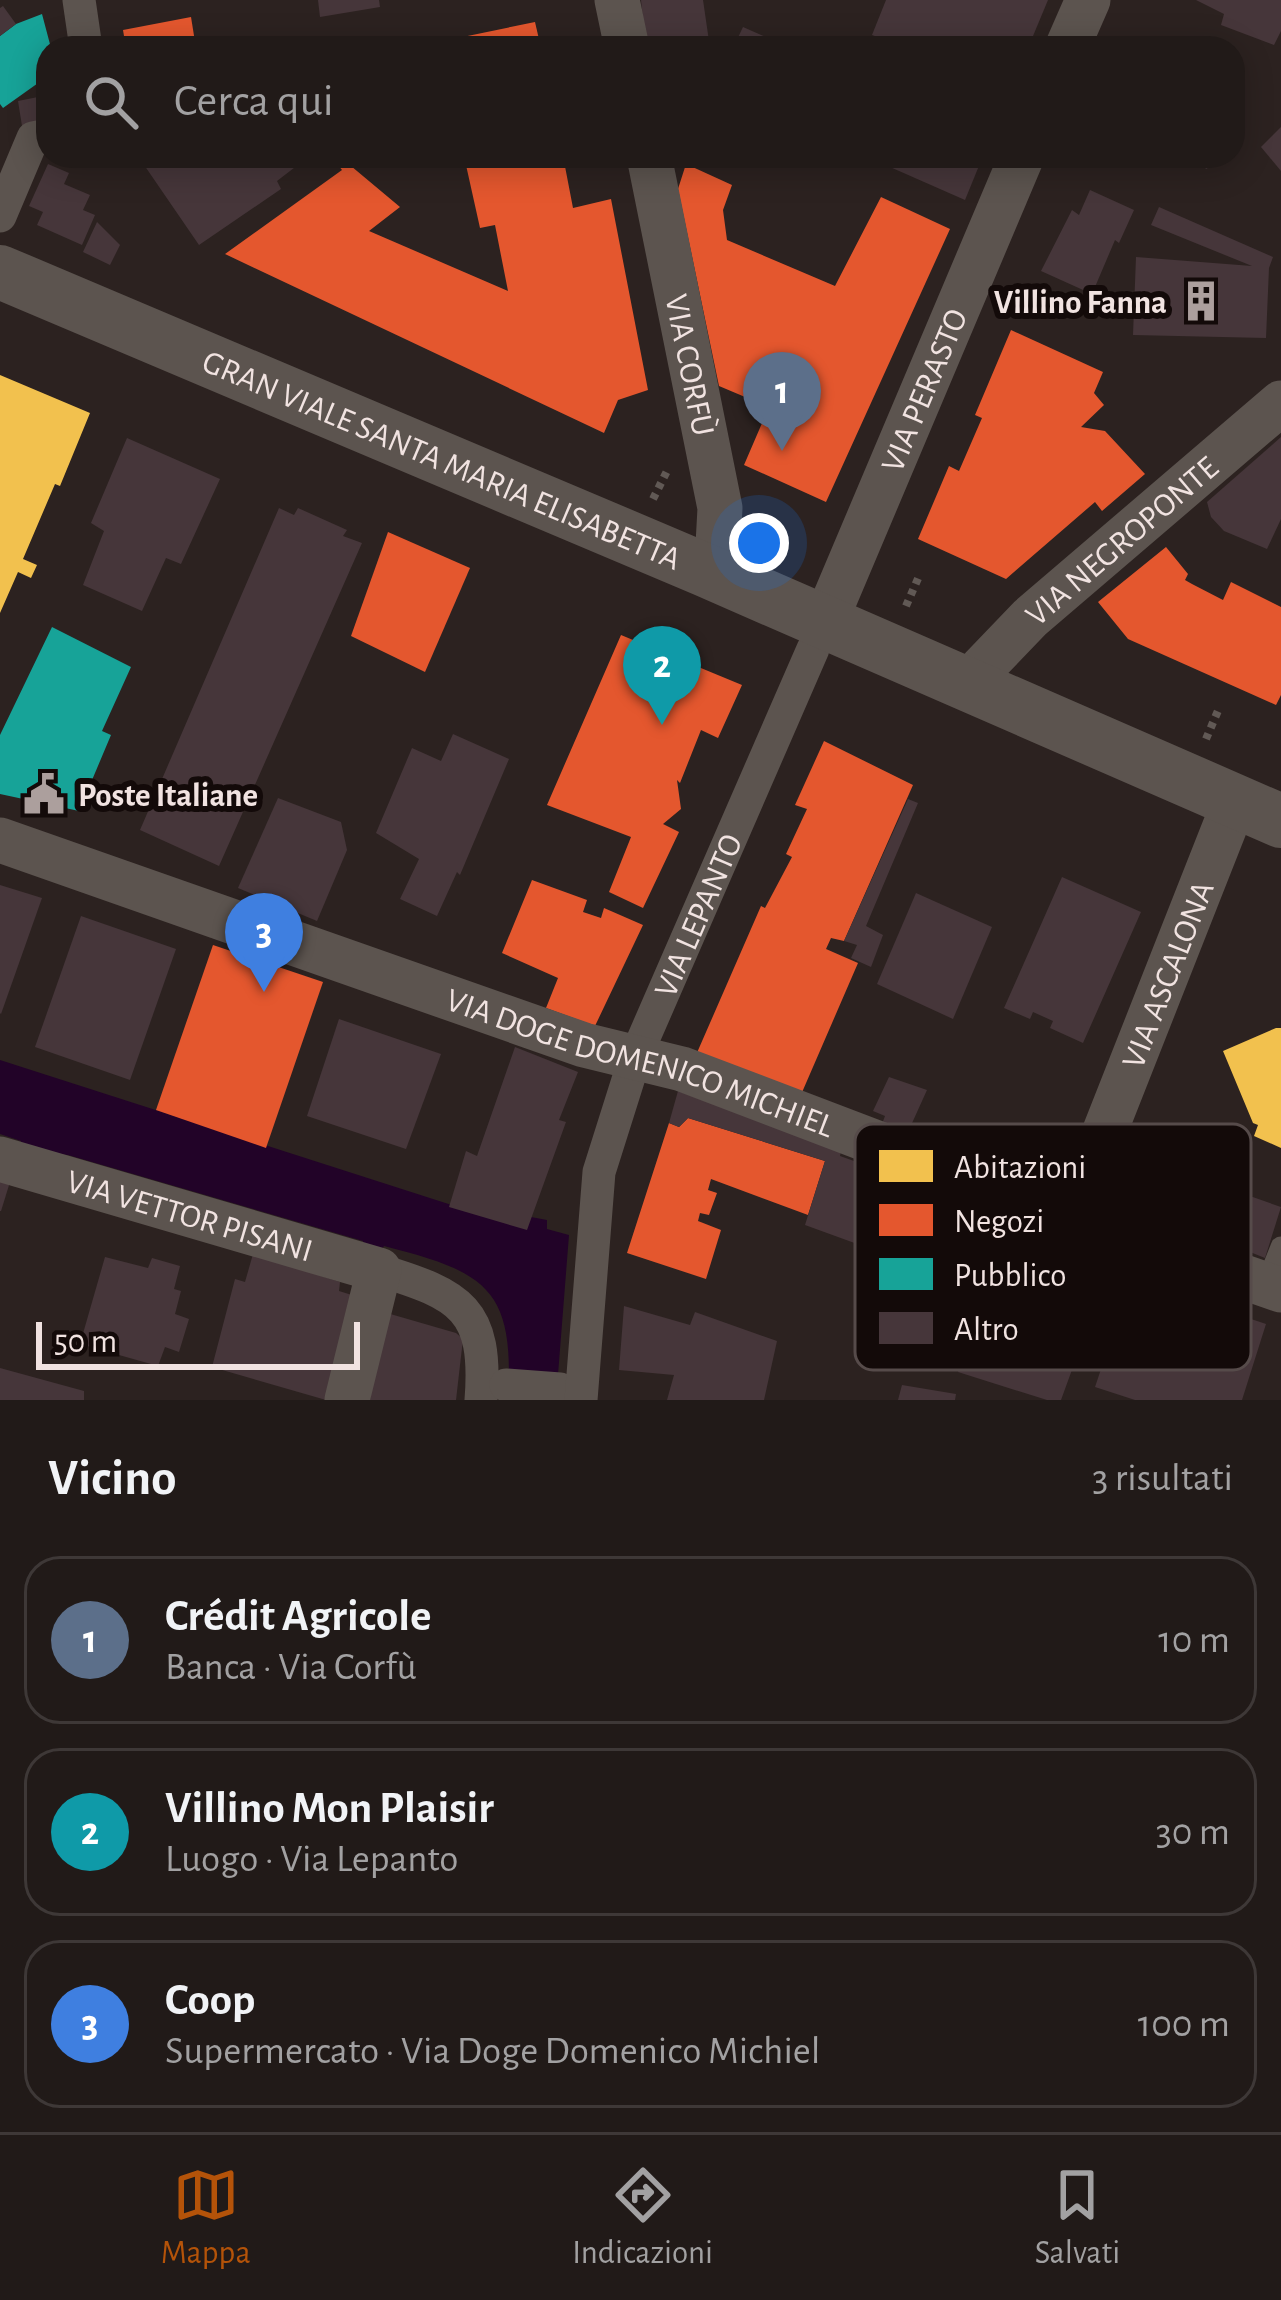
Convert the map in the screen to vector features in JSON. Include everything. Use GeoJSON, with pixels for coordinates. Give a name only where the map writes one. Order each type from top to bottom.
{"type":"FeatureCollection","features":[{"type":"Feature","properties":{"kind":"street"},"geometry":{"type":"LineString","coordinates":[[79,0],[84,36]]}},
{"type":"Feature","properties":{"kind":"street"},"geometry":{"type":"LineString","coordinates":[[617,0],[624,36]]}},
{"type":"Feature","properties":{"kind":"street"},"geometry":{"type":"LineString","coordinates":[[1072,36],[1088,0]]}},
{"type":"Feature","properties":{"kind":"street"},"geometry":{"type":"LineString","coordinates":[[0,216],[36,137]]}},
{"type":"Feature","properties":{"kind":"street","name":"VIA CORFÙ"},"geometry":{"type":"LineString","coordinates":[[651,168],[720,508],[718,544],[705,570]]}},
{"type":"Feature","properties":{"kind":"street","name":"VIA PERASTO"},"geometry":{"type":"LineString","coordinates":[[819,635],[1017,168]]}},
{"type":"Feature","properties":{"kind":"street","name":"GRAN VIALE SANTA MARIA ELISABETTA"},"geometry":{"type":"LineString","coordinates":[[0,272],[705,570],[819,635],[973,687],[1258,811]]}},
{"type":"Feature","properties":{"kind":"street","name":"VIA NEGROPONTE"},"geometry":{"type":"LineString","coordinates":[[973,687],[982,668],[1030,618],[1281,403]]}},
{"type":"Feature","properties":{"kind":"street","name":"VIA LEPANTO"},"geometry":{"type":"LineString","coordinates":[[570,1395],[599,1172],[635,1058],[819,635]]}},
{"type":"Feature","properties":{"kind":"street","name":"VIA ASCALONA"},"geometry":{"type":"LineString","coordinates":[[1114,1124],[1258,811]]}},
{"type":"Feature","properties":{"kind":"street","name":"VIA DOGE DOMENICO MICHIEL"},"geometry":{"type":"LineString","coordinates":[[0,840],[584,1045],[682,1069],[855,1135]]}},
{"type":"Feature","properties":{"kind":"street","name":"VIA VETTOR PISANI"},"geometry":{"type":"LineString","coordinates":[[0,1159],[419,1282],[466,1309],[494,1392]]}},
{"type":"Feature","properties":{"kind":"street"},"geometry":{"type":"LineString","coordinates":[[347,1400],[379,1270]]}},
{"type":"Feature","properties":{"kind":"street"},"geometry":{"type":"LineString","coordinates":[[494,1392],[570,1395]]}},
{"type":"Feature","properties":{"kind":"path"},"geometry":{"type":"LineString","coordinates":[[644,516],[669,467]]}},
{"type":"Feature","properties":{"kind":"path"},"geometry":{"type":"LineString","coordinates":[[898,623],[920,574]]}},
{"type":"Feature","properties":{"kind":"path"},"geometry":{"type":"LineString","coordinates":[[1203,746],[1220,706]]}},
{"type":"Feature","properties":{"kind":"shaded area"},"geometry":{"type":"Polygon","coordinates":[[[0,1060],[526,1229],[531,1217],[547,1220],[547,1229],[569,1235],[556,1400],[508,1400],[509,1362],[499,1309],[487,1291],[447,1265],[384,1246],[381,1250],[363,1246],[363,1241],[68,1155],[19,1150],[21,1141],[0,1134],[0,1060]]]}},
{"type":"Feature","properties":{"kind":"building: Abitazioni"},"geometry":{"type":"Polygon","coordinates":[[[0,375],[90,413],[23,559],[37,565],[31,578],[18,572],[0,613],[0,375]]]}},
{"type":"Feature","properties":{"kind":"building: Abitazioni"},"geometry":{"type":"Polygon","coordinates":[[[1281,1028],[1281,1148],[1254,1136],[1258,1125],[1253,1123],[1223,1051],[1281,1028]]]}},
{"type":"Feature","properties":{"kind":"building: Negozi"},"geometry":{"type":"Polygon","coordinates":[[[191,17],[194,36],[124,36],[123,30],[191,17]]]}},
{"type":"Feature","properties":{"kind":"building: Negozi"},"geometry":{"type":"Polygon","coordinates":[[[535,22],[538,36],[467,36],[535,22]]]}},
{"type":"Feature","properties":{"kind":"building: Negozi"},"geometry":{"type":"Polygon","coordinates":[[[353,168],[400,207],[369,231],[508,291],[495,225],[480,228],[467,168],[565,168],[573,208],[611,199],[648,390],[618,400],[604,433],[225,254],[342,170],[353,168]]]}},
{"type":"Feature","properties":{"kind":"building: Negozi"},"geometry":{"type":"Polygon","coordinates":[[[685,168],[732,185],[723,210],[727,240],[835,286],[881,197],[950,229],[826,502],[744,465],[769,407],[719,386],[678,189],[685,168]]]}},
{"type":"Feature","properties":{"kind":"building: Negozi"},"geometry":{"type":"Polygon","coordinates":[[[1011,330],[1103,372],[1094,393],[1104,405],[1081,427],[1105,431],[1145,474],[1102,511],[1095,502],[1006,579],[918,539],[949,466],[959,471],[982,418],[975,415],[1011,330]]]}},
{"type":"Feature","properties":{"kind":"building: Negozi"},"geometry":{"type":"Polygon","coordinates":[[[388,532],[470,568],[425,672],[351,636],[388,532]]]}},
{"type":"Feature","properties":{"kind":"building: Negozi"},"geometry":{"type":"Polygon","coordinates":[[[1166,547],[1192,584],[1223,600],[1231,582],[1281,607],[1281,695],[1276,705],[1128,639],[1098,602],[1166,547]]]}},
{"type":"Feature","properties":{"kind":"building: Negozi"},"geometry":{"type":"Polygon","coordinates":[[[621,635],[742,685],[718,738],[701,730],[680,783],[677,780],[681,809],[663,824],[679,832],[643,908],[609,892],[631,837],[547,805],[621,635]]]}},
{"type":"Feature","properties":{"kind":"building: Negozi"},"geometry":{"type":"Polygon","coordinates":[[[824,741],[913,785],[844,941],[831,938],[826,949],[858,963],[800,1097],[696,1055],[761,906],[765,908],[792,857],[786,854],[807,809],[795,805],[824,741]]]}},
{"type":"Feature","properties":{"kind":"building: Negozi"},"geometry":{"type":"Polygon","coordinates":[[[532,880],[587,900],[583,912],[601,918],[604,908],[643,925],[595,1026],[546,1008],[558,978],[502,953],[532,880]]]}},
{"type":"Feature","properties":{"kind":"building: Negozi"},"geometry":{"type":"Polygon","coordinates":[[[213,945],[323,982],[266,1148],[156,1110],[213,945]]]}},
{"type":"Feature","properties":{"kind":"building: Negozi"},"geometry":{"type":"Polygon","coordinates":[[[688,1118],[825,1161],[808,1215],[711,1179],[708,1190],[717,1193],[709,1215],[700,1213],[698,1221],[721,1230],[706,1279],[627,1253],[669,1123],[679,1127],[688,1118]]]}},
{"type":"Feature","properties":{"kind":"building: Pubblico"},"geometry":{"type":"Polygon","coordinates":[[[42,14],[48,36],[36,36],[36,85],[3,108],[0,36],[42,14]]]}},
{"type":"Feature","properties":{"kind":"building: Pubblico"},"geometry":{"type":"Polygon","coordinates":[[[52,627],[131,667],[102,731],[111,735],[79,811],[0,794],[0,735],[52,627]]]}},
{"type":"Feature","properties":{"kind":"building: Altro"},"geometry":{"type":"Polygon","coordinates":[[[318,0],[379,0],[380,7],[320,17],[318,0]]]}},
{"type":"Feature","properties":{"kind":"building: Altro"},"geometry":{"type":"Polygon","coordinates":[[[641,0],[703,0],[708,36],[645,36],[641,0]]]}},
{"type":"Feature","properties":{"kind":"building: Altro"},"geometry":{"type":"Polygon","coordinates":[[[886,0],[1048,0],[1033,36],[872,35],[886,0]]]}},
{"type":"Feature","properties":{"kind":"building: Altro"},"geometry":{"type":"Polygon","coordinates":[[[1196,0],[1281,0],[1281,31],[1274,45],[1221,25],[1224,14],[1196,0]]]}},
{"type":"Feature","properties":{"kind":"building: Altro"},"geometry":{"type":"Polygon","coordinates":[[[0,8],[16,24],[0,36],[0,8]]]}},
{"type":"Feature","properties":{"kind":"building: Altro"},"geometry":{"type":"Polygon","coordinates":[[[743,27],[764,36],[739,36],[743,27]]]}},
{"type":"Feature","properties":{"kind":"building: Altro"},"geometry":{"type":"Polygon","coordinates":[[[36,97],[36,123],[22,126],[18,101],[36,97]]]}},
{"type":"Feature","properties":{"kind":"building: Altro"},"geometry":{"type":"Polygon","coordinates":[[[1281,127],[1281,171],[1261,147],[1281,127]]]}},
{"type":"Feature","properties":{"kind":"building: Altro"},"geometry":{"type":"Polygon","coordinates":[[[46,168],[57,168],[69,173],[64,184],[90,195],[83,210],[95,215],[82,245],[37,225],[43,212],[29,206],[46,168]]]}},
{"type":"Feature","properties":{"kind":"building: Altro"},"geometry":{"type":"Polygon","coordinates":[[[146,168],[294,168],[277,181],[281,189],[199,245],[146,168]]]}},
{"type":"Feature","properties":{"kind":"building: Altro"},"geometry":{"type":"Polygon","coordinates":[[[892,168],[978,168],[965,200],[892,168]]]}},
{"type":"Feature","properties":{"kind":"building: Altro"},"geometry":{"type":"Polygon","coordinates":[[[1090,190],[1134,210],[1092,294],[1041,271],[1072,210],[1079,215],[1090,190]]]}},
{"type":"Feature","properties":{"kind":"building: Altro","name":"Villino Fanna"},"geometry":{"type":"Polygon","coordinates":[[[1159,207],[1273,257],[1266,338],[1133,335],[1136,257],[1252,266],[1151,225],[1159,207]]]}},
{"type":"Feature","properties":{"kind":"building: Altro"},"geometry":{"type":"Polygon","coordinates":[[[97,222],[120,245],[110,265],[83,252],[97,222]]]}},
{"type":"Feature","properties":{"kind":"building: Altro"},"geometry":{"type":"Polygon","coordinates":[[[1281,437],[1281,519],[1267,549],[1224,531],[1211,517],[1207,502],[1281,437]]]}},
{"type":"Feature","properties":{"kind":"building: Altro"},"geometry":{"type":"Polygon","coordinates":[[[127,438],[220,479],[181,564],[166,558],[142,611],[83,585],[104,531],[91,523],[127,438]]]}},
{"type":"Feature","properties":{"kind":"building: Altro"},"geometry":{"type":"Polygon","coordinates":[[[279,508],[294,515],[298,508],[347,530],[343,536],[362,543],[219,866],[140,830],[279,508]]]}},
{"type":"Feature","properties":{"kind":"building: Altro"},"geometry":{"type":"Polygon","coordinates":[[[453,734],[509,759],[460,875],[457,872],[437,916],[400,899],[419,859],[376,833],[412,748],[441,761],[453,734]]]}},
{"type":"Feature","properties":{"kind":"building: Altro"},"geometry":{"type":"Polygon","coordinates":[[[278,798],[341,822],[347,850],[317,921],[238,888],[278,798]]]}},
{"type":"Feature","properties":{"kind":"building: Altro"},"geometry":{"type":"Polygon","coordinates":[[[908,799],[918,803],[866,926],[883,935],[871,967],[851,958],[857,945],[844,941],[908,799]]]}},
{"type":"Feature","properties":{"kind":"building: Altro"},"geometry":{"type":"Polygon","coordinates":[[[1062,877],[1141,912],[1083,1043],[1050,1028],[1053,1021],[1033,1012],[1030,1019],[1004,1008],[1062,877]]]}},
{"type":"Feature","properties":{"kind":"building: Altro"},"geometry":{"type":"Polygon","coordinates":[[[0,885],[42,898],[1,1014],[0,1013],[0,885]]]}},
{"type":"Feature","properties":{"kind":"building: Altro"},"geometry":{"type":"Polygon","coordinates":[[[916,893],[992,927],[953,1019],[877,984],[916,893]]]}},
{"type":"Feature","properties":{"kind":"building: Altro"},"geometry":{"type":"Polygon","coordinates":[[[81,916],[176,949],[130,1080],[35,1047],[81,916]]]}},
{"type":"Feature","properties":{"kind":"building: Altro"},"geometry":{"type":"Polygon","coordinates":[[[339,1019],[441,1054],[406,1149],[307,1116],[339,1019]]]}},
{"type":"Feature","properties":{"kind":"building: Altro"},"geometry":{"type":"Polygon","coordinates":[[[515,1047],[578,1072],[559,1120],[566,1122],[527,1230],[449,1207],[466,1151],[477,1156],[515,1047]]]}},
{"type":"Feature","properties":{"kind":"building: Altro"},"geometry":{"type":"Polygon","coordinates":[[[889,1077],[927,1090],[912,1124],[882,1124],[885,1116],[873,1111],[889,1077]]]}},
{"type":"Feature","properties":{"kind":"building: Altro"},"geometry":{"type":"Polygon","coordinates":[[[678,1091],[841,1151],[840,1156],[855,1161],[855,1243],[805,1225],[825,1161],[688,1118],[679,1127],[669,1123],[678,1091]]]}},
{"type":"Feature","properties":{"kind":"building: Altro"},"geometry":{"type":"Polygon","coordinates":[[[0,1179],[10,1182],[1,1211],[0,1211],[0,1179]]]}},
{"type":"Feature","properties":{"kind":"building: Altro"},"geometry":{"type":"Polygon","coordinates":[[[1251,1196],[1281,1207],[1265,1258],[1251,1252],[1251,1196]]]}},
{"type":"Feature","properties":{"kind":"building: Altro"},"geometry":{"type":"Polygon","coordinates":[[[253,1254],[340,1282],[339,1291],[355,1296],[326,1400],[212,1367],[235,1279],[245,1282],[253,1254]]]}},
{"type":"Feature","properties":{"kind":"building: Altro"},"geometry":{"type":"Polygon","coordinates":[[[105,1257],[148,1268],[152,1258],[180,1266],[175,1314],[189,1319],[179,1352],[165,1347],[158,1366],[80,1344],[105,1257]]]}},
{"type":"Feature","properties":{"kind":"building: Altro"},"geometry":{"type":"Polygon","coordinates":[[[624,1306],[690,1325],[695,1312],[777,1341],[764,1400],[667,1400],[674,1375],[619,1370],[624,1306]]]}},
{"type":"Feature","properties":{"kind":"building: Altro"},"geometry":{"type":"Polygon","coordinates":[[[380,1311],[463,1339],[456,1400],[370,1400],[380,1311]]]}},
{"type":"Feature","properties":{"kind":"building: Altro"},"geometry":{"type":"Polygon","coordinates":[[[1251,1319],[1266,1324],[1242,1400],[1135,1400],[1095,1387],[1101,1370],[1251,1370],[1251,1319]]]}},
{"type":"Feature","properties":{"kind":"building: Altro"},"geometry":{"type":"Polygon","coordinates":[[[0,1368],[84,1391],[84,1400],[0,1400],[0,1368]]]}},
{"type":"Feature","properties":{"kind":"building: Altro"},"geometry":{"type":"Polygon","coordinates":[[[1072,1370],[1061,1400],[1047,1400],[958,1372],[1072,1370]]]}},
{"type":"Feature","properties":{"kind":"building: Altro"},"geometry":{"type":"Polygon","coordinates":[[[902,1385],[956,1394],[955,1400],[898,1400],[902,1385]]]}},
{"type":"Feature","properties":{"kind":"place","name":"Villino Fanna"},"geometry":{"type":"Point","coordinates":[1201,301]}},
{"type":"Feature","properties":{"kind":"place","name":"Crédit Agricole"},"geometry":{"type":"Point","coordinates":[782,451]}},
{"type":"Feature","properties":{"kind":"place","name":"Villino Mon Plaisir"},"geometry":{"type":"Point","coordinates":[662,725]}},
{"type":"Feature","properties":{"kind":"place","name":"Poste Italiane"},"geometry":{"type":"Point","coordinates":[44,794]}},
{"type":"Feature","properties":{"kind":"place","name":"Coop"},"geometry":{"type":"Point","coordinates":[264,992]}}]}
